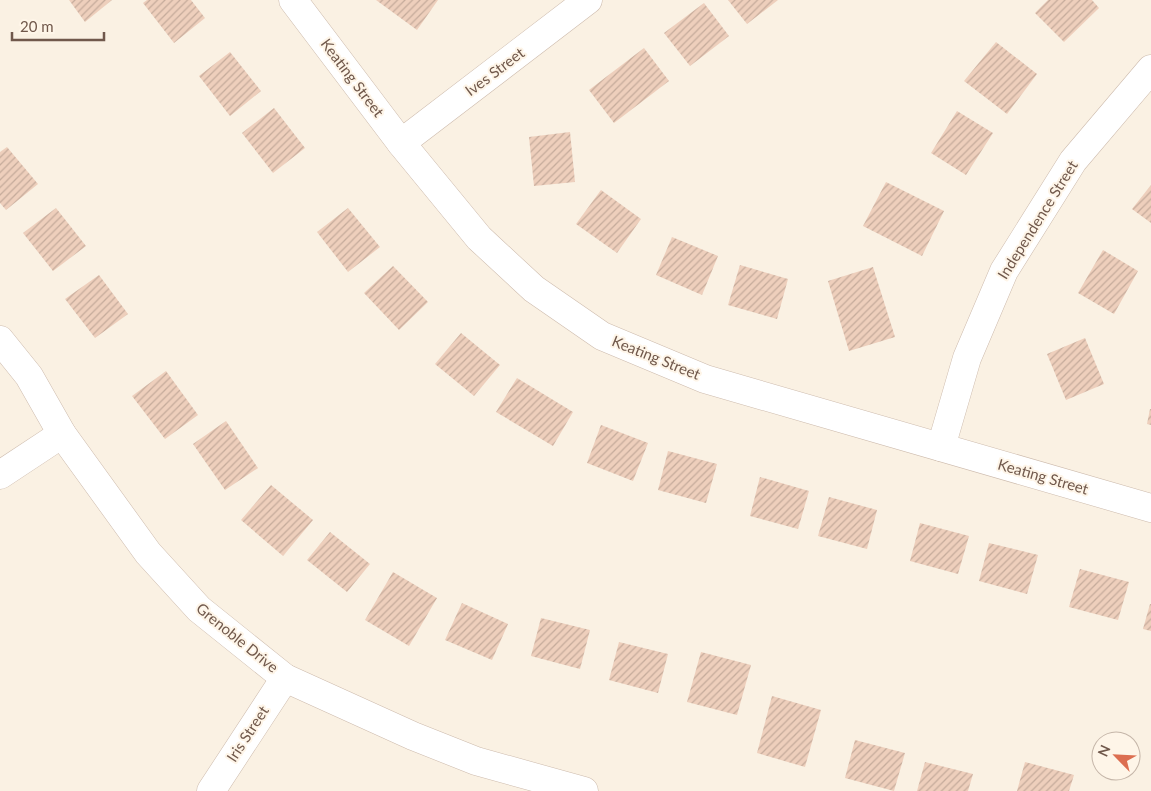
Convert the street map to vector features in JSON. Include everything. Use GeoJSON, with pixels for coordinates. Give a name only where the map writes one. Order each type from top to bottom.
{"type":"FeatureCollection","features":[{"type":"Feature","properties":{"kind":"street","name":"Keating Street"},"geometry":{"type":"LineString","coordinates":[[293,0],[401,143],[480,238],[534,289],[602,336],[705,379],[1151,508]]}},
{"type":"Feature","properties":{"kind":"street","name":"Ives Street"},"geometry":{"type":"LineString","coordinates":[[401,143],[588,0]]}},
{"type":"Feature","properties":{"kind":"street","name":"Independence Street"},"geometry":{"type":"LineString","coordinates":[[941,447],[967,358],[1004,271],[1073,161],[1151,69]]}},
{"type":"Feature","properties":{"kind":"street","name":"Grenoble Drive"},"geometry":{"type":"LineString","coordinates":[[0,340],[29,376],[62,434],[148,553],[198,609],[286,678],[413,736],[476,761],[584,791]]}},
{"type":"Feature","properties":{"kind":"street"},"geometry":{"type":"LineString","coordinates":[[0,475],[62,434]]}},
{"type":"Feature","properties":{"kind":"street","name":"Iris Street"},"geometry":{"type":"LineString","coordinates":[[211,791],[286,678]]}},
{"type":"Feature","properties":{"kind":"building"},"geometry":{"type":"Polygon","coordinates":[[[69,0],[112,0],[85,22],[69,0]]]}},
{"type":"Feature","properties":{"kind":"building"},"geometry":{"type":"Polygon","coordinates":[[[147,0],[191,0],[205,18],[174,43],[143,3],[147,0]]]}},
{"type":"Feature","properties":{"kind":"building"},"geometry":{"type":"Polygon","coordinates":[[[376,0],[438,0],[417,30],[376,0]]]}},
{"type":"Feature","properties":{"kind":"building"},"geometry":{"type":"Polygon","coordinates":[[[728,0],[778,0],[747,24],[728,0]]]}},
{"type":"Feature","properties":{"kind":"building"},"geometry":{"type":"Polygon","coordinates":[[[1048,0],[1092,0],[1099,8],[1064,42],[1035,13],[1048,0]]]}},
{"type":"Feature","properties":{"kind":"building"},"geometry":{"type":"Polygon","coordinates":[[[704,3],[729,36],[690,66],[664,33],[704,3]]]}},
{"type":"Feature","properties":{"kind":"building"},"geometry":{"type":"Polygon","coordinates":[[[996,42],[1037,74],[1007,114],[964,81],[996,42]]]}},
{"type":"Feature","properties":{"kind":"building"},"geometry":{"type":"Polygon","coordinates":[[[644,48],[669,81],[614,123],[589,90],[644,48]]]}},
{"type":"Feature","properties":{"kind":"building"},"geometry":{"type":"Polygon","coordinates":[[[230,52],[261,91],[230,116],[199,76],[230,52]]]}},
{"type":"Feature","properties":{"kind":"building"},"geometry":{"type":"Polygon","coordinates":[[[274,108],[305,148],[273,173],[242,133],[274,108]]]}},
{"type":"Feature","properties":{"kind":"building"},"geometry":{"type":"Polygon","coordinates":[[[957,111],[993,133],[966,175],[931,153],[957,111]]]}},
{"type":"Feature","properties":{"kind":"building"},"geometry":{"type":"Polygon","coordinates":[[[570,132],[575,182],[534,186],[529,137],[570,132]]]}},
{"type":"Feature","properties":{"kind":"building"},"geometry":{"type":"Polygon","coordinates":[[[7,147],[38,184],[6,210],[0,203],[0,152],[7,147]]]}},
{"type":"Feature","properties":{"kind":"building"},"geometry":{"type":"Polygon","coordinates":[[[886,182],[944,211],[922,256],[863,226],[886,182]]]}},
{"type":"Feature","properties":{"kind":"building"},"geometry":{"type":"Polygon","coordinates":[[[1151,185],[1151,223],[1132,209],[1151,185]]]}},
{"type":"Feature","properties":{"kind":"building"},"geometry":{"type":"Polygon","coordinates":[[[601,190],[641,219],[617,253],[576,224],[601,190]]]}},
{"type":"Feature","properties":{"kind":"building"},"geometry":{"type":"Polygon","coordinates":[[[56,208],[86,246],[53,271],[23,233],[56,208]]]}},
{"type":"Feature","properties":{"kind":"building"},"geometry":{"type":"Polygon","coordinates":[[[348,208],[380,247],[348,272],[317,232],[348,208]]]}},
{"type":"Feature","properties":{"kind":"building"},"geometry":{"type":"Polygon","coordinates":[[[672,237],[718,256],[702,295],[656,275],[672,237]]]}},
{"type":"Feature","properties":{"kind":"building"},"geometry":{"type":"Polygon","coordinates":[[[1103,250],[1138,271],[1114,314],[1078,293],[1103,250]]]}},
{"type":"Feature","properties":{"kind":"building"},"geometry":{"type":"Polygon","coordinates":[[[740,265],[788,279],[777,319],[728,305],[740,265]]]}},
{"type":"Feature","properties":{"kind":"building"},"geometry":{"type":"Polygon","coordinates":[[[393,266],[428,302],[399,330],[364,293],[393,266]]]}},
{"type":"Feature","properties":{"kind":"building"},"geometry":{"type":"Polygon","coordinates":[[[873,267],[895,337],[849,351],[828,281],[873,267]]]}},
{"type":"Feature","properties":{"kind":"building"},"geometry":{"type":"Polygon","coordinates":[[[99,275],[128,314],[95,338],[65,299],[99,275]]]}},
{"type":"Feature","properties":{"kind":"building"},"geometry":{"type":"Polygon","coordinates":[[[461,333],[500,365],[474,396],[435,364],[461,333]]]}},
{"type":"Feature","properties":{"kind":"building"},"geometry":{"type":"Polygon","coordinates":[[[1085,338],[1104,384],[1066,400],[1047,354],[1085,338]]]}},
{"type":"Feature","properties":{"kind":"building"},"geometry":{"type":"Polygon","coordinates":[[[166,371],[198,415],[165,439],[132,396],[166,371]]]}},
{"type":"Feature","properties":{"kind":"building"},"geometry":{"type":"Polygon","coordinates":[[[517,378],[573,412],[553,446],[496,412],[517,378]]]}},
{"type":"Feature","properties":{"kind":"building"},"geometry":{"type":"Polygon","coordinates":[[[1151,409],[1151,425],[1147,424],[1151,409]]]}},
{"type":"Feature","properties":{"kind":"building"},"geometry":{"type":"Polygon","coordinates":[[[226,421],[258,468],[225,490],[193,444],[226,421]]]}},
{"type":"Feature","properties":{"kind":"building"},"geometry":{"type":"Polygon","coordinates":[[[601,425],[648,443],[633,481],[587,463],[601,425]]]}},
{"type":"Feature","properties":{"kind":"building"},"geometry":{"type":"Polygon","coordinates":[[[668,451],[717,464],[706,503],[658,490],[668,451]]]}},
{"type":"Feature","properties":{"kind":"building"},"geometry":{"type":"Polygon","coordinates":[[[760,477],[809,491],[798,529],[750,516],[760,477]]]}},
{"type":"Feature","properties":{"kind":"building"},"geometry":{"type":"Polygon","coordinates":[[[271,485],[313,520],[283,556],[241,520],[271,485]]]}},
{"type":"Feature","properties":{"kind":"building"},"geometry":{"type":"Polygon","coordinates":[[[829,497],[877,510],[867,549],[818,536],[829,497]]]}},
{"type":"Feature","properties":{"kind":"building"},"geometry":{"type":"Polygon","coordinates":[[[920,523],[969,536],[958,574],[910,561],[920,523]]]}},
{"type":"Feature","properties":{"kind":"building"},"geometry":{"type":"Polygon","coordinates":[[[330,532],[370,564],[347,592],[307,560],[330,532]]]}},
{"type":"Feature","properties":{"kind":"building"},"geometry":{"type":"Polygon","coordinates":[[[989,543],[1038,555],[1027,594],[979,581],[989,543]]]}},
{"type":"Feature","properties":{"kind":"building"},"geometry":{"type":"Polygon","coordinates":[[[1080,569],[1129,582],[1118,620],[1069,607],[1080,569]]]}},
{"type":"Feature","properties":{"kind":"building"},"geometry":{"type":"Polygon","coordinates":[[[393,572],[437,598],[409,646],[365,620],[393,572]]]}},
{"type":"Feature","properties":{"kind":"building"},"geometry":{"type":"Polygon","coordinates":[[[462,603],[508,624],[492,660],[445,640],[462,603]]]}},
{"type":"Feature","properties":{"kind":"building"},"geometry":{"type":"Polygon","coordinates":[[[1151,604],[1151,631],[1143,629],[1151,604]]]}},
{"type":"Feature","properties":{"kind":"building"},"geometry":{"type":"Polygon","coordinates":[[[541,618],[590,630],[580,669],[531,656],[541,618]]]}},
{"type":"Feature","properties":{"kind":"building"},"geometry":{"type":"Polygon","coordinates":[[[619,642],[668,654],[658,693],[609,680],[619,642]]]}},
{"type":"Feature","properties":{"kind":"building"},"geometry":{"type":"Polygon","coordinates":[[[701,652],[751,665],[737,715],[687,702],[701,652]]]}},
{"type":"Feature","properties":{"kind":"building"},"geometry":{"type":"Polygon","coordinates":[[[772,696],[821,710],[805,767],[757,753],[772,696]]]}},
{"type":"Feature","properties":{"kind":"building"},"geometry":{"type":"Polygon","coordinates":[[[855,740],[905,753],[894,791],[845,778],[855,740]]]}},
{"type":"Feature","properties":{"kind":"building"},"geometry":{"type":"Polygon","coordinates":[[[925,762],[973,774],[968,791],[917,791],[925,762]]]}},
{"type":"Feature","properties":{"kind":"building"},"geometry":{"type":"Polygon","coordinates":[[[1025,762],[1074,775],[1069,791],[1017,791],[1025,762]]]}}]}
